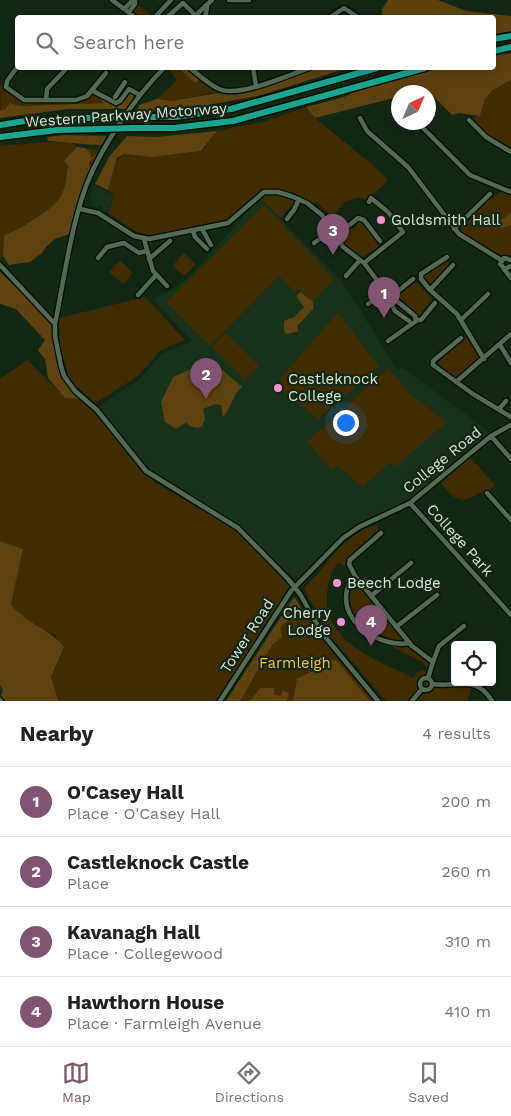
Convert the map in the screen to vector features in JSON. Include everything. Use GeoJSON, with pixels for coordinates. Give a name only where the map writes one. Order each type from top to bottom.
{"type":"FeatureCollection","features":[{"type":"Feature","properties":{"kind":"highway"},"geometry":{"type":"LineString","coordinates":[[496,39],[511,36]]}},
{"type":"Feature","properties":{"kind":"highway"},"geometry":{"type":"LineString","coordinates":[[496,51],[511,47]]}},
{"type":"Feature","properties":{"kind":"highway","name":"Western Parkway Motorway"},"geometry":{"type":"LineString","coordinates":[[0,125],[25,121],[175,116],[231,109],[370,70]]}},
{"type":"Feature","properties":{"kind":"highway","name":"Western Parkway Motorway"},"geometry":{"type":"LineString","coordinates":[[0,137],[57,130],[182,127],[233,121],[418,70]]}},
{"type":"Feature","properties":{"kind":"street"},"geometry":{"type":"LineString","coordinates":[[112,0],[132,15]]}},
{"type":"Feature","properties":{"kind":"street"},"geometry":{"type":"LineString","coordinates":[[126,11],[135,4],[134,0]]}},
{"type":"Feature","properties":{"kind":"street"},"geometry":{"type":"LineString","coordinates":[[157,15],[171,0]]}},
{"type":"Feature","properties":{"kind":"street"},"geometry":{"type":"LineString","coordinates":[[196,15],[212,0]]}},
{"type":"Feature","properties":{"kind":"street"},"geometry":{"type":"LineString","coordinates":[[229,0],[249,0]]}},
{"type":"Feature","properties":{"kind":"street"},"geometry":{"type":"LineString","coordinates":[[169,15],[183,3],[194,15]]}},
{"type":"Feature","properties":{"kind":"street"},"geometry":{"type":"LineString","coordinates":[[204,6],[207,7],[206,15]]}},
{"type":"Feature","properties":{"kind":"street"},"geometry":{"type":"LineString","coordinates":[[333,15],[344,8],[354,15]]}},
{"type":"Feature","properties":{"kind":"street"},"geometry":{"type":"LineString","coordinates":[[15,70],[5,85],[7,89],[24,100],[79,100],[93,91],[106,73]]}},
{"type":"Feature","properties":{"kind":"street"},"geometry":{"type":"LineString","coordinates":[[46,100],[47,89],[65,70]]}},
{"type":"Feature","properties":{"kind":"street"},"geometry":{"type":"LineString","coordinates":[[162,70],[140,95],[98,161],[85,190],[55,324],[55,336],[61,366],[69,384],[97,410],[146,472],[238,528],[295,586],[322,633],[378,701]]}},
{"type":"Feature","properties":{"kind":"street"},"geometry":{"type":"LineString","coordinates":[[192,70],[212,85],[225,91],[256,86],[300,70]]}},
{"type":"Feature","properties":{"kind":"street"},"geometry":{"type":"LineString","coordinates":[[253,70],[256,86]]}},
{"type":"Feature","properties":{"kind":"street"},"geometry":{"type":"LineString","coordinates":[[115,97],[125,82]]}},
{"type":"Feature","properties":{"kind":"street"},"geometry":{"type":"LineString","coordinates":[[121,88],[126,92]]}},
{"type":"Feature","properties":{"kind":"street"},"geometry":{"type":"LineString","coordinates":[[93,91],[116,102],[132,89],[140,95]]}},
{"type":"Feature","properties":{"kind":"street"},"geometry":{"type":"LineString","coordinates":[[360,118],[367,131],[408,167],[454,229],[465,240],[501,260]]}},
{"type":"Feature","properties":{"kind":"street"},"geometry":{"type":"LineString","coordinates":[[470,120],[486,137],[511,152]]}},
{"type":"Feature","properties":{"kind":"street"},"geometry":{"type":"LineString","coordinates":[[425,130],[470,175],[511,192]]}},
{"type":"Feature","properties":{"kind":"street"},"geometry":{"type":"LineString","coordinates":[[80,209],[108,218],[134,236],[144,239],[193,231],[234,220],[264,192],[278,192],[299,199],[315,208],[333,229],[343,247],[362,262],[391,298],[395,311],[409,321]]}},
{"type":"Feature","properties":{"kind":"street"},"geometry":{"type":"LineString","coordinates":[[454,229],[490,194]]}},
{"type":"Feature","properties":{"kind":"street"},"geometry":{"type":"LineString","coordinates":[[346,276],[403,232],[384,208],[371,198],[369,202]]}},
{"type":"Feature","properties":{"kind":"street"},"geometry":{"type":"LineString","coordinates":[[287,219],[299,199]]}},
{"type":"Feature","properties":{"kind":"street"},"geometry":{"type":"LineString","coordinates":[[337,235],[357,218],[361,218],[380,241]]}},
{"type":"Feature","properties":{"kind":"street"},"geometry":{"type":"LineString","coordinates":[[202,229],[211,245]]}},
{"type":"Feature","properties":{"kind":"street"},"geometry":{"type":"LineString","coordinates":[[314,243],[333,229]]}},
{"type":"Feature","properties":{"kind":"street"},"geometry":{"type":"LineString","coordinates":[[193,231],[207,249]]}},
{"type":"Feature","properties":{"kind":"street"},"geometry":{"type":"LineString","coordinates":[[144,239],[146,251],[156,275],[167,286]]}},
{"type":"Feature","properties":{"kind":"street"},"geometry":{"type":"LineString","coordinates":[[149,259],[170,241]]}},
{"type":"Feature","properties":{"kind":"street"},"geometry":{"type":"LineString","coordinates":[[98,258],[108,247],[124,242],[138,253],[146,251]]}},
{"type":"Feature","properties":{"kind":"street"},"geometry":{"type":"LineString","coordinates":[[447,256],[421,274],[420,279],[454,311],[484,359]]}},
{"type":"Feature","properties":{"kind":"street"},"geometry":{"type":"LineString","coordinates":[[501,260],[506,257],[511,260]]}},
{"type":"Feature","properties":{"kind":"street"},"geometry":{"type":"LineString","coordinates":[[501,260],[501,266],[511,278]]}},
{"type":"Feature","properties":{"kind":"street"},"geometry":{"type":"LineString","coordinates":[[0,265],[55,324]]}},
{"type":"Feature","properties":{"kind":"street"},"geometry":{"type":"LineString","coordinates":[[430,290],[453,265]]}},
{"type":"Feature","properties":{"kind":"street"},"geometry":{"type":"LineString","coordinates":[[503,268],[511,266]]}},
{"type":"Feature","properties":{"kind":"street"},"geometry":{"type":"LineString","coordinates":[[138,294],[156,275]]}},
{"type":"Feature","properties":{"kind":"street"},"geometry":{"type":"LineString","coordinates":[[391,298],[412,281]]}},
{"type":"Feature","properties":{"kind":"street"},"geometry":{"type":"LineString","coordinates":[[368,304],[386,292]]}},
{"type":"Feature","properties":{"kind":"street"},"geometry":{"type":"LineString","coordinates":[[461,320],[488,294]]}},
{"type":"Feature","properties":{"kind":"street"},"geometry":{"type":"LineString","coordinates":[[391,298],[403,304],[416,320]]}},
{"type":"Feature","properties":{"kind":"street"},"geometry":{"type":"LineString","coordinates":[[388,341],[412,326],[416,320],[421,320],[435,303]]}},
{"type":"Feature","properties":{"kind":"street"},"geometry":{"type":"LineString","coordinates":[[395,311],[403,304]]}},
{"type":"Feature","properties":{"kind":"street"},"geometry":{"type":"LineString","coordinates":[[456,382],[511,334]]}},
{"type":"Feature","properties":{"kind":"street"},"geometry":{"type":"LineString","coordinates":[[461,338],[432,363],[456,382],[511,417]]}},
{"type":"Feature","properties":{"kind":"street"},"geometry":{"type":"LineString","coordinates":[[500,345],[511,362]]}},
{"type":"Feature","properties":{"kind":"street"},"geometry":{"type":"LineString","coordinates":[[499,409],[506,400]]}},
{"type":"Feature","properties":{"kind":"street","name":"College Road"},"geometry":{"type":"LineString","coordinates":[[295,586],[352,532],[410,503],[491,436],[511,425]]}},
{"type":"Feature","properties":{"kind":"street"},"geometry":{"type":"LineString","coordinates":[[491,436],[511,459]]}},
{"type":"Feature","properties":{"kind":"street"},"geometry":{"type":"LineString","coordinates":[[487,492],[511,520]]}},
{"type":"Feature","properties":{"kind":"street","name":"College Park"},"geometry":{"type":"LineString","coordinates":[[410,503],[511,615]]}},
{"type":"Feature","properties":{"kind":"street"},"geometry":{"type":"LineString","coordinates":[[381,534],[349,562],[355,576],[396,628],[409,643],[433,662]]}},
{"type":"Feature","properties":{"kind":"street"},"geometry":{"type":"LineString","coordinates":[[371,596],[411,563]]}},
{"type":"Feature","properties":{"kind":"street"},"geometry":{"type":"LineString","coordinates":[[355,576],[349,584],[346,594],[349,611],[353,619],[363,629],[384,641],[392,644],[409,643]]}},
{"type":"Feature","properties":{"kind":"street","name":"Tower Road"},"geometry":{"type":"LineString","coordinates":[[220,701],[295,586]]}},
{"type":"Feature","properties":{"kind":"street"},"geometry":{"type":"LineString","coordinates":[[396,628],[437,594]]}},
{"type":"Feature","properties":{"kind":"street"},"geometry":{"type":"LineString","coordinates":[[428,678],[439,646],[464,626]]}},
{"type":"Feature","properties":{"kind":"street"},"geometry":{"type":"LineString","coordinates":[[428,678],[432,684],[451,685]]}},
{"type":"Feature","properties":{"kind":"street"},"geometry":{"type":"LineString","coordinates":[[422,689],[421,680],[428,678]]}},
{"type":"Feature","properties":{"kind":"street"},"geometry":{"type":"LineString","coordinates":[[422,689],[428,690],[432,684]]}},
{"type":"Feature","properties":{"kind":"street"},"geometry":{"type":"LineString","coordinates":[[483,686],[492,701]]}},
{"type":"Feature","properties":{"kind":"street"},"geometry":{"type":"LineString","coordinates":[[412,701],[422,689]]}},
{"type":"Feature","properties":{"kind":"shaded area"},"geometry":{"type":"Polygon","coordinates":[[[388,0],[438,0],[466,11],[511,16],[511,31],[496,34],[496,15],[382,15],[382,9],[388,0]]]}},
{"type":"Feature","properties":{"kind":"shaded area"},"geometry":{"type":"Polygon","coordinates":[[[511,53],[511,80],[493,90],[485,99],[480,116],[459,113],[452,115],[436,99],[436,85],[391,85],[391,99],[315,118],[306,107],[434,70],[496,70],[496,56],[511,53]]]}},
{"type":"Feature","properties":{"kind":"shaded area"},"geometry":{"type":"Polygon","coordinates":[[[181,70],[190,70],[201,79],[195,83],[181,70]]]}},
{"type":"Feature","properties":{"kind":"shaded area"},"geometry":{"type":"Polygon","coordinates":[[[306,70],[342,70],[258,96],[186,109],[137,111],[139,105],[157,99],[171,101],[241,89],[306,70]]]}},
{"type":"Feature","properties":{"kind":"shaded area"},"geometry":{"type":"Polygon","coordinates":[[[129,91],[136,93],[127,109],[68,109],[0,118],[0,110],[6,109],[9,103],[21,106],[103,103],[101,98],[120,103],[129,91]]]}},
{"type":"Feature","properties":{"kind":"shaded area"},"geometry":{"type":"Polygon","coordinates":[[[217,131],[201,151],[152,157],[124,154],[117,158],[108,190],[95,184],[109,157],[127,136],[156,137],[217,131]]]}},
{"type":"Feature","properties":{"kind":"shaded area"},"geometry":{"type":"Polygon","coordinates":[[[64,135],[106,136],[102,145],[48,141],[47,137],[64,135]]]}},
{"type":"Feature","properties":{"kind":"shaded area"},"geometry":{"type":"Polygon","coordinates":[[[77,147],[85,148],[90,152],[91,158],[97,155],[89,162],[90,171],[72,233],[55,239],[42,253],[30,262],[9,265],[3,256],[4,236],[36,218],[58,200],[62,194],[68,166],[64,161],[77,147]]]}},
{"type":"Feature","properties":{"kind":"shaded area"},"geometry":{"type":"Polygon","coordinates":[[[94,185],[114,196],[107,212],[102,209],[103,206],[93,207],[89,197],[94,185]]]}},
{"type":"Feature","properties":{"kind":"shaded area","name":"Castleknock College"},"geometry":{"type":"Polygon","coordinates":[[[260,198],[343,283],[398,371],[402,367],[489,432],[420,492],[397,508],[362,521],[346,533],[299,578],[294,578],[238,526],[195,497],[153,474],[97,407],[140,379],[162,354],[192,341],[152,299],[172,290],[188,278],[260,198]]]}},
{"type":"Feature","properties":{"kind":"shaded area"},"geometry":{"type":"Polygon","coordinates":[[[511,212],[511,225],[500,229],[498,223],[511,212]]]}},
{"type":"Feature","properties":{"kind":"shaded area"},"geometry":{"type":"Polygon","coordinates":[[[0,272],[54,324],[59,367],[63,377],[82,399],[65,398],[48,378],[45,359],[38,350],[45,340],[16,309],[0,304],[0,272]]]}},
{"type":"Feature","properties":{"kind":"shaded area"},"geometry":{"type":"Polygon","coordinates":[[[301,292],[313,302],[313,309],[297,326],[298,331],[287,334],[284,332],[284,321],[294,317],[304,307],[296,296],[301,292]]]}},
{"type":"Feature","properties":{"kind":"shaded area"},"geometry":{"type":"Polygon","coordinates":[[[202,364],[218,366],[242,387],[236,393],[223,417],[221,405],[215,404],[203,409],[205,419],[202,426],[198,428],[189,426],[187,422],[176,429],[165,422],[161,402],[173,377],[202,364]]]}},
{"type":"Feature","properties":{"kind":"shaded area"},"geometry":{"type":"Polygon","coordinates":[[[0,541],[23,549],[11,604],[24,617],[59,641],[64,647],[51,677],[58,701],[2,701],[0,697],[3,690],[0,685],[0,541]]]}},
{"type":"Feature","properties":{"kind":"shaded area"},"geometry":{"type":"Polygon","coordinates":[[[294,597],[301,607],[280,628],[282,637],[272,645],[240,701],[226,701],[294,597]]]}},
{"type":"Feature","properties":{"kind":"shaded area"},"geometry":{"type":"Polygon","coordinates":[[[321,656],[337,661],[370,701],[293,701],[297,679],[313,671],[315,662],[321,656]]]}},
{"type":"Feature","properties":{"kind":"shaded area"},"geometry":{"type":"Polygon","coordinates":[[[260,688],[274,688],[274,694],[280,696],[283,691],[289,693],[287,701],[250,701],[260,688]]]}},
{"type":"Feature","properties":{"kind":"green space"},"geometry":{"type":"Polygon","coordinates":[[[137,4],[150,14],[138,15],[132,10],[137,4]]]}},
{"type":"Feature","properties":{"kind":"green space"},"geometry":{"type":"Polygon","coordinates":[[[169,70],[181,70],[222,91],[171,101],[157,99],[177,80],[169,70]]]}},
{"type":"Feature","properties":{"kind":"green space"},"geometry":{"type":"Polygon","coordinates":[[[511,80],[511,148],[489,136],[474,120],[475,116],[480,116],[485,99],[493,90],[511,80]]]}},
{"type":"Feature","properties":{"kind":"green space"},"geometry":{"type":"Polygon","coordinates":[[[0,84],[18,99],[25,101],[85,100],[94,94],[101,98],[103,103],[21,106],[9,103],[7,109],[1,110],[0,84]]]}},
{"type":"Feature","properties":{"kind":"green space"},"geometry":{"type":"Polygon","coordinates":[[[306,107],[315,118],[373,165],[388,180],[366,200],[358,197],[345,202],[332,217],[316,202],[314,205],[294,194],[264,189],[229,221],[152,235],[134,230],[108,213],[114,196],[108,190],[116,162],[124,154],[152,157],[201,151],[200,154],[217,131],[263,122],[306,107]]]}},
{"type":"Feature","properties":{"kind":"green space"},"geometry":{"type":"Polygon","coordinates":[[[71,142],[77,147],[68,163],[62,194],[45,212],[4,236],[3,256],[0,258],[0,146],[71,142]]]}},
{"type":"Feature","properties":{"kind":"green space"},"geometry":{"type":"Polygon","coordinates":[[[85,148],[99,150],[90,171],[88,162],[90,152],[85,148]]]}},
{"type":"Feature","properties":{"kind":"green space"},"geometry":{"type":"Polygon","coordinates":[[[503,191],[511,194],[511,255],[499,254],[484,248],[460,229],[487,201],[503,191]]]}},
{"type":"Feature","properties":{"kind":"green space"},"geometry":{"type":"Polygon","coordinates":[[[274,193],[296,201],[293,208],[290,207],[280,218],[260,198],[264,194],[274,193]]]}},
{"type":"Feature","properties":{"kind":"green space"},"geometry":{"type":"Polygon","coordinates":[[[264,205],[334,279],[313,302],[299,289],[295,292],[279,276],[210,346],[166,302],[264,205]]]}},
{"type":"Feature","properties":{"kind":"green space"},"geometry":{"type":"Polygon","coordinates":[[[357,220],[362,220],[377,241],[378,247],[361,258],[348,248],[341,236],[350,227],[354,229],[356,227],[357,220]]]}},
{"type":"Feature","properties":{"kind":"green space"},"geometry":{"type":"Polygon","coordinates":[[[184,253],[196,264],[184,276],[172,266],[184,253]]]}},
{"type":"Feature","properties":{"kind":"green space"},"geometry":{"type":"Polygon","coordinates":[[[120,260],[133,273],[123,284],[109,272],[120,260]]]}},
{"type":"Feature","properties":{"kind":"green space"},"geometry":{"type":"Polygon","coordinates":[[[446,260],[450,265],[444,273],[429,285],[422,279],[423,275],[446,260]]]}},
{"type":"Feature","properties":{"kind":"green space"},"geometry":{"type":"Polygon","coordinates":[[[416,282],[432,299],[418,317],[397,296],[416,282]]]}},
{"type":"Feature","properties":{"kind":"green space"},"geometry":{"type":"Polygon","coordinates":[[[145,297],[185,340],[161,350],[138,376],[96,403],[71,382],[60,348],[59,318],[145,297]]]}},
{"type":"Feature","properties":{"kind":"green space"},"geometry":{"type":"Polygon","coordinates":[[[338,312],[379,367],[318,419],[280,389],[280,379],[338,312]]]}},
{"type":"Feature","properties":{"kind":"green space"},"geometry":{"type":"Polygon","coordinates":[[[226,333],[259,366],[245,380],[212,347],[226,333]]]}},
{"type":"Feature","properties":{"kind":"green space"},"geometry":{"type":"Polygon","coordinates":[[[466,337],[478,354],[479,360],[459,377],[454,377],[438,365],[438,362],[466,337]]]}},
{"type":"Feature","properties":{"kind":"green space"},"geometry":{"type":"Polygon","coordinates":[[[27,360],[65,397],[82,399],[154,482],[236,530],[290,586],[217,701],[58,701],[51,677],[58,663],[56,635],[31,623],[11,604],[23,549],[0,541],[0,379],[27,360]]]}},
{"type":"Feature","properties":{"kind":"green space"},"geometry":{"type":"Polygon","coordinates":[[[388,368],[412,396],[447,422],[395,467],[390,462],[363,487],[338,465],[332,470],[307,442],[388,368]]]}},
{"type":"Feature","properties":{"kind":"green space"},"geometry":{"type":"Polygon","coordinates":[[[470,457],[495,485],[484,495],[481,492],[463,500],[451,494],[441,483],[470,457]]]}},
{"type":"Feature","properties":{"kind":"green space"},"geometry":{"type":"Polygon","coordinates":[[[376,525],[379,529],[349,557],[344,566],[338,563],[331,574],[327,595],[328,612],[334,626],[356,648],[413,678],[417,672],[424,670],[437,684],[442,686],[472,688],[467,701],[386,701],[331,637],[305,591],[305,587],[345,543],[364,529],[376,525]]]}},
{"type":"Feature","properties":{"kind":"green space"},"geometry":{"type":"Polygon","coordinates":[[[354,580],[410,647],[429,664],[427,668],[422,662],[393,647],[387,637],[368,629],[369,618],[365,613],[354,614],[349,598],[354,580]]]}},
{"type":"Feature","properties":{"kind":"green space","name":"Farmleigh"},"geometry":{"type":"Polygon","coordinates":[[[294,597],[336,657],[374,701],[226,701],[294,597]]]}},
{"type":"Feature","properties":{"kind":"place","name":"Goldsmith Hall"},"geometry":{"type":"Point","coordinates":[381,220]}},
{"type":"Feature","properties":{"kind":"place","name":"Kavanagh Hall"},"geometry":{"type":"Point","coordinates":[333,255]}},
{"type":"Feature","properties":{"kind":"place","name":"O'Casey Hall"},"geometry":{"type":"Point","coordinates":[384,318]}},
{"type":"Feature","properties":{"kind":"place","name":"Castleknock College"},"geometry":{"type":"Point","coordinates":[278,388]}},
{"type":"Feature","properties":{"kind":"place","name":"Castleknock Castle"},"geometry":{"type":"Point","coordinates":[206,399]}},
{"type":"Feature","properties":{"kind":"place","name":"Beech Lodge"},"geometry":{"type":"Point","coordinates":[337,583]}},
{"type":"Feature","properties":{"kind":"place","name":"Cherry Lodge"},"geometry":{"type":"Point","coordinates":[341,622]}},
{"type":"Feature","properties":{"kind":"place","name":"Hawthorn House"},"geometry":{"type":"Point","coordinates":[371,646]}}]}
